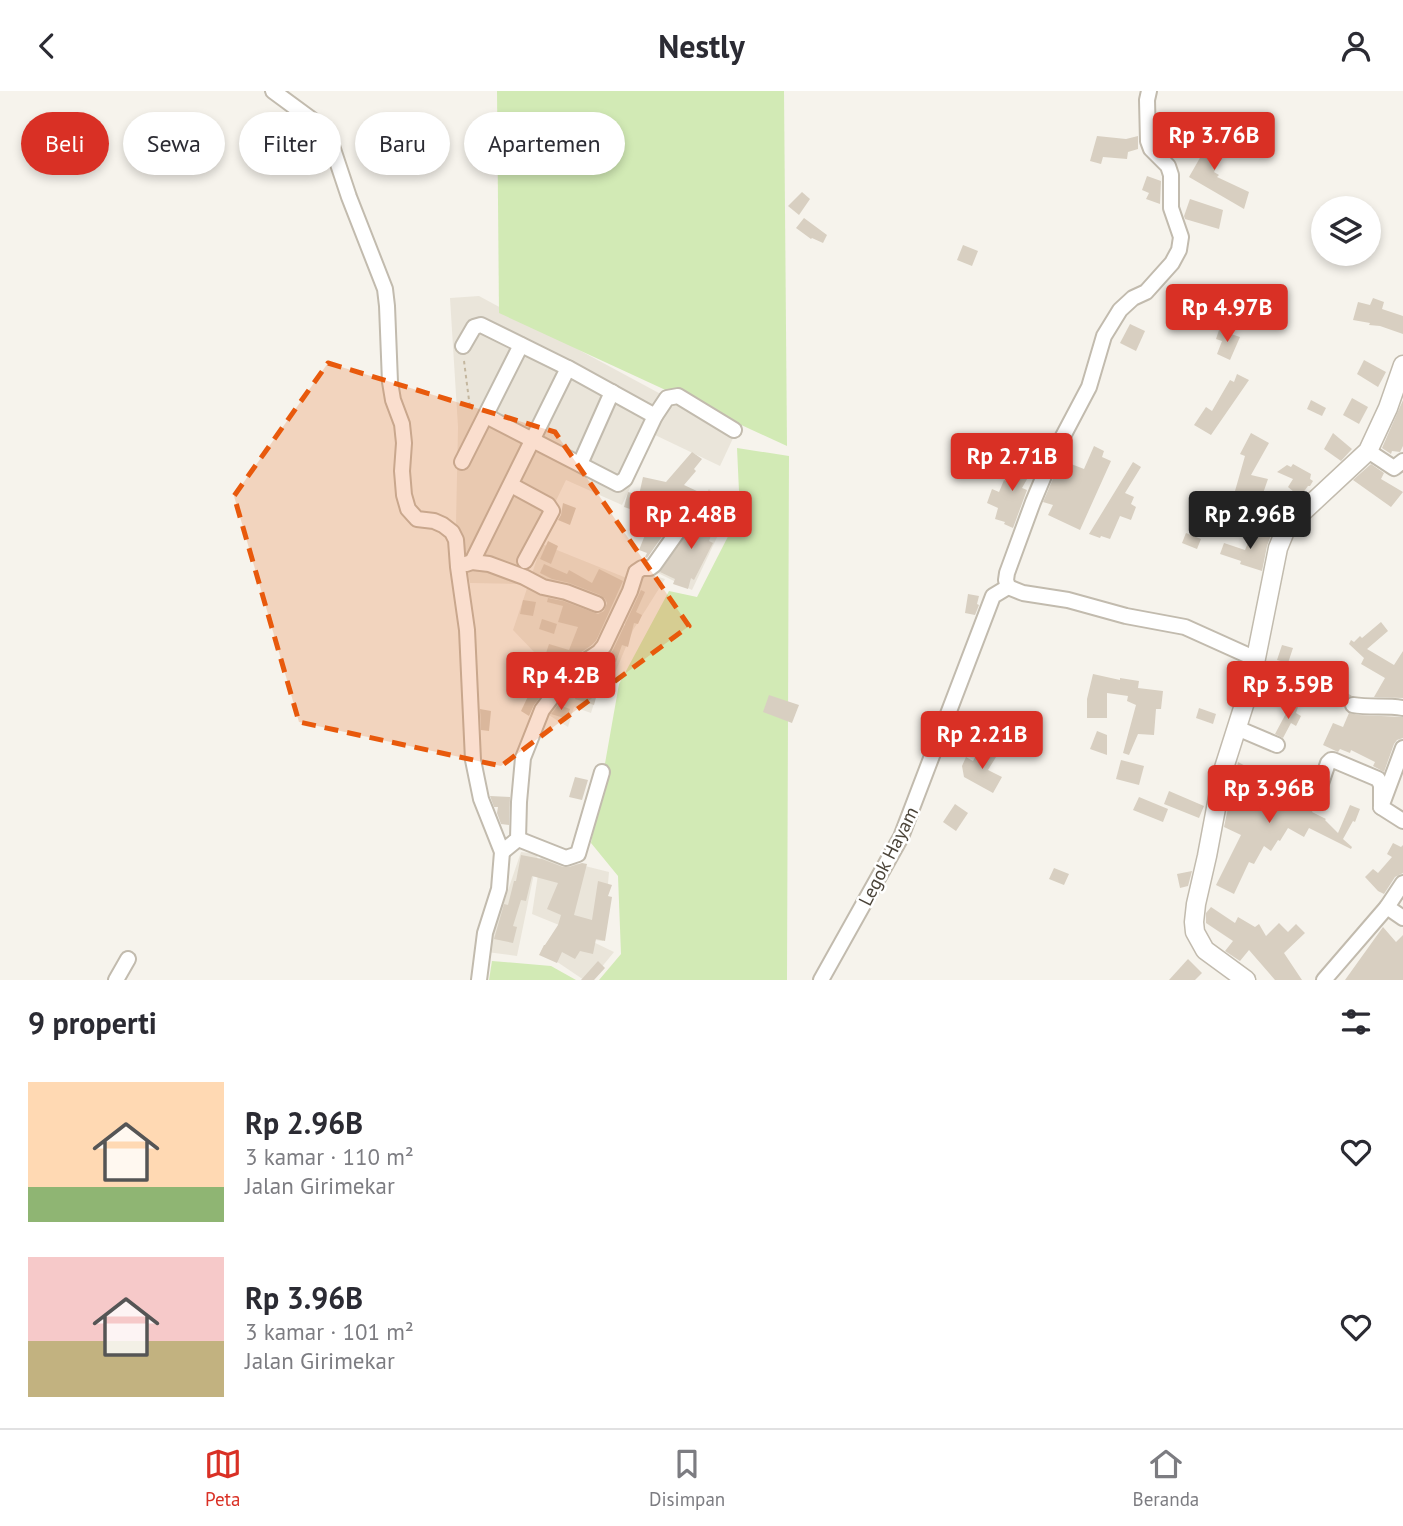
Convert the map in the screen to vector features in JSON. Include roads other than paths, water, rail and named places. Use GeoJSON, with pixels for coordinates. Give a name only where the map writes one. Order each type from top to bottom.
{"type":"FeatureCollection","features":[{"type":"Feature","properties":{"kind":"street"},"geometry":{"type":"LineString","coordinates":[[273,91],[311,119],[332,146],[385,289],[390,382],[402,424],[402,471],[408,509],[417,519],[434,521],[453,532],[465,565],[473,760],[481,799],[502,852],[499,889],[485,933],[479,980]]}},
{"type":"Feature","properties":{"kind":"street","name":"Legok Hayam"},"geometry":{"type":"LineString","coordinates":[[821,980],[901,837],[993,596],[1008,587],[1007,573],[1033,502],[1051,459],[1089,387],[1104,336],[1120,310],[1133,298],[1146,292],[1172,263],[1179,250],[1181,237],[1171,208],[1171,175],[1168,166],[1151,149],[1148,141],[1149,91]]}},
{"type":"Feature","properties":{"kind":"street"},"geometry":{"type":"LineString","coordinates":[[463,346],[474,327],[481,325],[656,416]]}},
{"type":"Feature","properties":{"kind":"street"},"geometry":{"type":"LineString","coordinates":[[462,462],[521,345]]}},
{"type":"Feature","properties":{"kind":"street"},"geometry":{"type":"LineString","coordinates":[[1246,980],[1205,950],[1195,932],[1194,922],[1223,771],[1251,683],[1278,548],[1285,531],[1295,519],[1368,450],[1388,408],[1403,365]]}},
{"type":"Feature","properties":{"kind":"street"},"geometry":{"type":"LineString","coordinates":[[465,565],[511,485],[568,368]]}},
{"type":"Feature","properties":{"kind":"street"},"geometry":{"type":"LineString","coordinates":[[580,464],[612,392]]}},
{"type":"Feature","properties":{"kind":"street"},"geometry":{"type":"LineString","coordinates":[[486,416],[618,484],[625,479],[667,398],[678,396],[734,430]]}},
{"type":"Feature","properties":{"kind":"street"},"geometry":{"type":"LineString","coordinates":[[1368,450],[1400,467]]}},
{"type":"Feature","properties":{"kind":"street"},"geometry":{"type":"LineString","coordinates":[[511,485],[551,507],[551,514],[525,561]]}},
{"type":"Feature","properties":{"kind":"street"},"geometry":{"type":"LineString","coordinates":[[502,852],[518,839],[523,758],[542,710],[572,670],[604,646],[636,572],[653,565],[695,507]]}},
{"type":"Feature","properties":{"kind":"street"},"geometry":{"type":"LineString","coordinates":[[465,565],[489,565],[543,587],[566,591],[597,604]]}},
{"type":"Feature","properties":{"kind":"street"},"geometry":{"type":"LineString","coordinates":[[1008,587],[1023,593],[1068,600],[1126,616],[1185,627],[1256,659]]}},
{"type":"Feature","properties":{"kind":"street"},"geometry":{"type":"LineString","coordinates":[[1353,705],[1367,708],[1403,708]]}},
{"type":"Feature","properties":{"kind":"street"},"geometry":{"type":"LineString","coordinates":[[1237,728],[1277,745]]}},
{"type":"Feature","properties":{"kind":"street"},"geometry":{"type":"LineString","coordinates":[[1381,807],[1403,748]]}},
{"type":"Feature","properties":{"kind":"street"},"geometry":{"type":"LineString","coordinates":[[1317,795],[1328,764],[1333,760],[1378,779],[1381,785],[1381,807]]}},
{"type":"Feature","properties":{"kind":"street"},"geometry":{"type":"LineString","coordinates":[[518,839],[566,858],[578,854],[603,772]]}},
{"type":"Feature","properties":{"kind":"street"},"geometry":{"type":"LineString","coordinates":[[1381,807],[1403,821]]}},
{"type":"Feature","properties":{"kind":"street"},"geometry":{"type":"LineString","coordinates":[[1324,980],[1387,907],[1403,883]]}},
{"type":"Feature","properties":{"kind":"street"},"geometry":{"type":"LineString","coordinates":[[1387,907],[1403,918]]}},
{"type":"Feature","properties":{"kind":"street"},"geometry":{"type":"LineString","coordinates":[[116,980],[128,959]]}}]}
